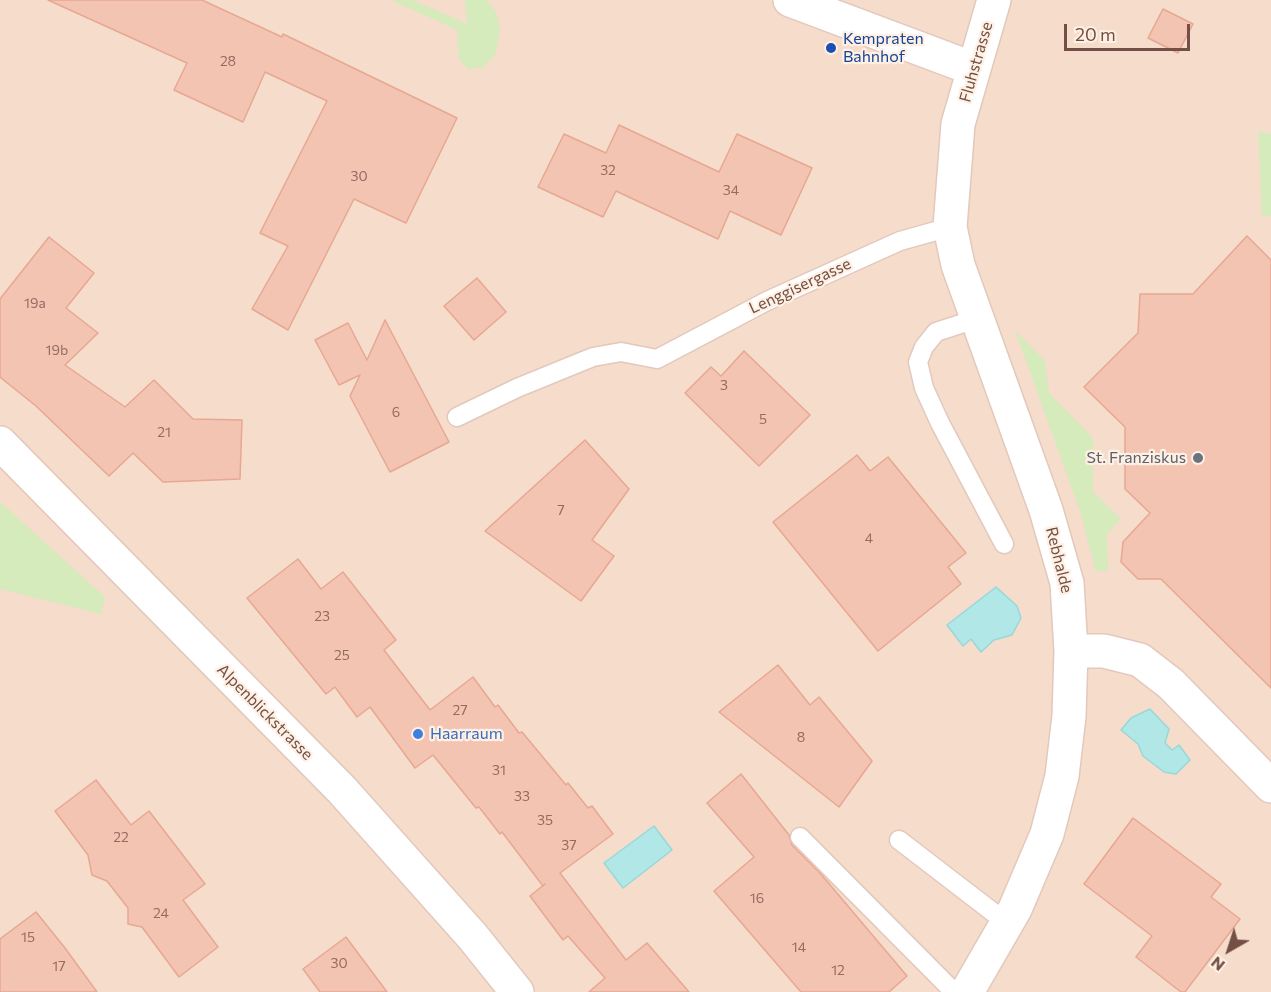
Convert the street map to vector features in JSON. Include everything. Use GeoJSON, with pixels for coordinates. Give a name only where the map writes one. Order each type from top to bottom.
{"type":"FeatureCollection","features":[{"type":"Feature","properties":{"kind":"street"},"geometry":{"type":"LineString","coordinates":[[790,0],[974,69]]}},
{"type":"Feature","properties":{"kind":"street","name":"Fluhstrasse"},"geometry":{"type":"LineString","coordinates":[[958,124],[994,0]]}},
{"type":"Feature","properties":{"kind":"street","name":"Rebhalde"},"geometry":{"type":"LineString","coordinates":[[958,124],[950,227],[958,265],[1046,510],[1067,583],[1071,651],[1069,716],[1062,776],[1047,834],[1007,922],[967,992]]}},
{"type":"Feature","properties":{"kind":"street","name":"Alpenblickstrasse"},"geometry":{"type":"LineString","coordinates":[[0,443],[342,790],[473,937],[517,992]]}},
{"type":"Feature","properties":{"kind":"street"},"geometry":{"type":"LineString","coordinates":[[1071,651],[1104,651],[1140,660],[1171,684],[1271,786]]}},
{"type":"Feature","properties":{"kind":"lane","name":"Lenggisergasse"},"geometry":{"type":"LineString","coordinates":[[457,417],[517,388],[593,357],[621,352],[657,359],[766,300],[900,241],[950,227]]}},
{"type":"Feature","properties":{"kind":"lane"},"geometry":{"type":"LineString","coordinates":[[976,319],[936,332],[924,346],[918,362],[924,388],[940,423],[1004,544]]}},
{"type":"Feature","properties":{"kind":"lane"},"geometry":{"type":"LineString","coordinates":[[800,837],[954,992]]}},
{"type":"Feature","properties":{"kind":"lane"},"geometry":{"type":"LineString","coordinates":[[899,840],[1007,922]]}},
{"type":"Feature","properties":{"kind":"shaded area"},"geometry":{"type":"Polygon","coordinates":[[[0,0],[1271,0],[1271,992],[0,992],[0,0]]]}},
{"type":"Feature","properties":{"kind":"green space"},"geometry":{"type":"Polygon","coordinates":[[[391,0],[413,0],[467,24],[465,0],[487,0],[496,12],[500,30],[496,53],[484,67],[468,69],[459,59],[457,30],[391,0]]]}},
{"type":"Feature","properties":{"kind":"green space"},"geometry":{"type":"Polygon","coordinates":[[[1258,131],[1271,134],[1271,216],[1262,216],[1258,131]]]}},
{"type":"Feature","properties":{"kind":"green space"},"geometry":{"type":"Polygon","coordinates":[[[1015,330],[1045,361],[1049,393],[1093,438],[1093,492],[1121,519],[1107,534],[1108,570],[1096,572],[1080,511],[1015,330]]]}},
{"type":"Feature","properties":{"kind":"green space"},"geometry":{"type":"Polygon","coordinates":[[[0,502],[105,597],[101,614],[0,589],[0,502]]]}},
{"type":"Feature","properties":{"kind":"water"},"geometry":{"type":"Polygon","coordinates":[[[996,587],[1017,606],[1021,618],[1012,635],[994,640],[981,652],[971,639],[963,646],[947,625],[996,587]]]}},
{"type":"Feature","properties":{"kind":"water"},"geometry":{"type":"Polygon","coordinates":[[[1150,709],[1169,729],[1165,743],[1172,750],[1179,745],[1190,760],[1176,774],[1164,772],[1143,756],[1138,744],[1121,730],[1131,718],[1150,709]]]}},
{"type":"Feature","properties":{"kind":"water"},"geometry":{"type":"Polygon","coordinates":[[[654,826],[672,850],[623,888],[604,863],[654,826]]]}},
{"type":"Feature","properties":{"kind":"building"},"geometry":{"type":"Polygon","coordinates":[[[48,0],[202,0],[282,37],[283,34],[457,118],[406,223],[354,199],[288,330],[252,309],[288,246],[260,233],[327,101],[265,72],[243,122],[174,90],[187,63],[48,0]]]}},
{"type":"Feature","properties":{"kind":"building"},"geometry":{"type":"Polygon","coordinates":[[[1163,9],[1193,24],[1178,53],[1148,38],[1163,9]]]}},
{"type":"Feature","properties":{"kind":"building"},"geometry":{"type":"Polygon","coordinates":[[[619,125],[719,172],[737,134],[812,168],[781,235],[730,211],[718,239],[616,191],[603,217],[538,187],[564,134],[606,153],[619,125]]]}},
{"type":"Feature","properties":{"kind":"building","name":"St. Franziskus"},"geometry":{"type":"Polygon","coordinates":[[[1247,236],[1271,260],[1271,688],[1161,579],[1138,579],[1121,562],[1123,542],[1150,513],[1125,489],[1125,427],[1084,387],[1138,333],[1140,294],[1193,294],[1247,236]]]}},
{"type":"Feature","properties":{"kind":"building"},"geometry":{"type":"Polygon","coordinates":[[[49,237],[94,273],[66,308],[98,333],[65,365],[125,407],[154,380],[193,419],[242,420],[240,479],[163,482],[133,453],[109,476],[36,406],[0,377],[0,299],[49,237]]]}},
{"type":"Feature","properties":{"kind":"building"},"geometry":{"type":"Polygon","coordinates":[[[477,278],[506,312],[474,340],[444,306],[477,278]]]}},
{"type":"Feature","properties":{"kind":"building"},"geometry":{"type":"Polygon","coordinates":[[[385,320],[449,442],[390,472],[350,396],[360,375],[339,385],[315,340],[348,323],[367,360],[385,320]]]}},
{"type":"Feature","properties":{"kind":"building"},"geometry":{"type":"Polygon","coordinates":[[[744,351],[810,415],[759,466],[685,393],[711,367],[721,376],[744,351]]]}},
{"type":"Feature","properties":{"kind":"building"},"geometry":{"type":"Polygon","coordinates":[[[585,440],[629,489],[592,540],[614,556],[581,601],[485,531],[585,440]]]}},
{"type":"Feature","properties":{"kind":"building"},"geometry":{"type":"Polygon","coordinates":[[[857,455],[870,471],[888,457],[966,553],[948,567],[961,584],[878,651],[773,522],[857,455]]]}},
{"type":"Feature","properties":{"kind":"building"},"geometry":{"type":"Polygon","coordinates":[[[298,559],[321,589],[343,572],[396,640],[384,650],[430,710],[473,677],[495,707],[498,705],[519,733],[522,732],[566,785],[568,783],[588,808],[592,806],[613,834],[560,873],[626,960],[647,943],[689,992],[589,992],[605,978],[568,936],[563,940],[530,896],[543,886],[502,832],[500,834],[479,807],[476,808],[433,755],[415,768],[370,707],[357,717],[335,687],[326,694],[247,598],[298,559]]]}},
{"type":"Feature","properties":{"kind":"building"},"geometry":{"type":"Polygon","coordinates":[[[778,665],[810,705],[819,697],[872,761],[839,807],[719,712],[778,665]]]}},
{"type":"Feature","properties":{"kind":"building"},"geometry":{"type":"Polygon","coordinates":[[[741,774],[789,835],[792,845],[820,873],[907,976],[889,992],[801,992],[714,891],[754,857],[707,803],[741,774]]]}},
{"type":"Feature","properties":{"kind":"building"},"geometry":{"type":"Polygon","coordinates":[[[96,780],[131,825],[149,811],[205,884],[183,900],[218,947],[179,977],[142,927],[128,924],[128,908],[107,881],[92,875],[88,855],[55,811],[96,780]]]}},
{"type":"Feature","properties":{"kind":"building"},"geometry":{"type":"Polygon","coordinates":[[[1133,818],[1221,884],[1211,897],[1240,919],[1185,992],[1181,992],[1136,957],[1152,936],[1084,884],[1133,818]]]}},
{"type":"Feature","properties":{"kind":"building"},"geometry":{"type":"Polygon","coordinates":[[[36,912],[97,992],[0,992],[0,939],[36,912]]]}},
{"type":"Feature","properties":{"kind":"building"},"geometry":{"type":"Polygon","coordinates":[[[346,937],[387,992],[320,992],[303,969],[346,937]]]}},
{"type":"Feature","properties":{"kind":"place","name":"Kempraten Bahnhof"},"geometry":{"type":"Point","coordinates":[831,48]}},
{"type":"Feature","properties":{"kind":"place","name":"St. Franziskus"},"geometry":{"type":"Point","coordinates":[1198,458]}},
{"type":"Feature","properties":{"kind":"place","name":"Haarraum"},"geometry":{"type":"Point","coordinates":[418,734]}}]}
